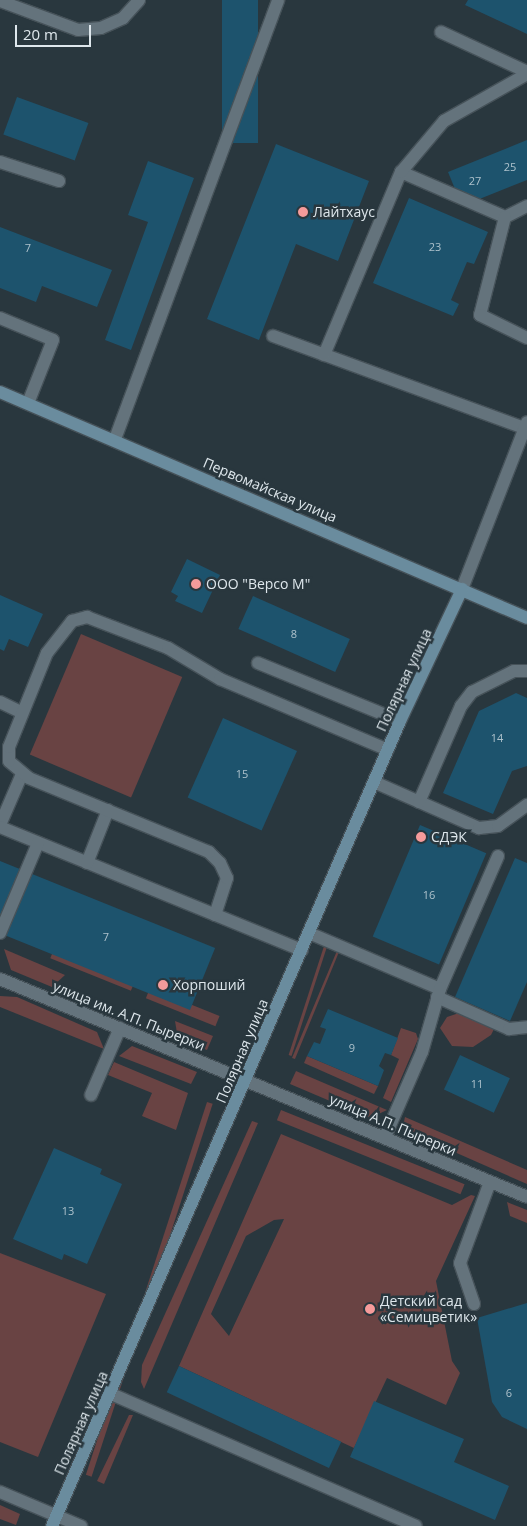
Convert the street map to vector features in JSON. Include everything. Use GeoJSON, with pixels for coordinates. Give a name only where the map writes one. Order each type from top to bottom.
{"type":"FeatureCollection","features":[{"type":"Feature","properties":{"kind":"main road","name":"Первомайская улица"},"geometry":{"type":"LineString","coordinates":[[0,392],[115,439],[527,618]]}},
{"type":"Feature","properties":{"kind":"main road","name":"Полярная улица"},"geometry":{"type":"LineString","coordinates":[[54,1521],[247,1080],[400,721],[462,589]]}},
{"type":"Feature","properties":{"kind":"street"},"geometry":{"type":"LineString","coordinates":[[0,1],[78,30],[101,28],[124,18],[139,0]]}},
{"type":"Feature","properties":{"kind":"street"},"geometry":{"type":"LineString","coordinates":[[115,439],[278,0]]}},
{"type":"Feature","properties":{"kind":"street"},"geometry":{"type":"LineString","coordinates":[[441,32],[527,73]]}},
{"type":"Feature","properties":{"kind":"street"},"geometry":{"type":"LineString","coordinates":[[324,355],[401,172],[444,121],[527,73]]}},
{"type":"Feature","properties":{"kind":"street"},"geometry":{"type":"LineString","coordinates":[[0,162],[59,181]]}},
{"type":"Feature","properties":{"kind":"street"},"geometry":{"type":"LineString","coordinates":[[401,172],[504,217],[527,206]]}},
{"type":"Feature","properties":{"kind":"street"},"geometry":{"type":"LineString","coordinates":[[504,217],[480,315],[527,338]]}},
{"type":"Feature","properties":{"kind":"street"},"geometry":{"type":"LineString","coordinates":[[0,318],[54,340],[28,403]]}},
{"type":"Feature","properties":{"kind":"street"},"geometry":{"type":"LineString","coordinates":[[274,336],[526,425],[462,589]]}},
{"type":"Feature","properties":{"kind":"street"},"geometry":{"type":"LineString","coordinates":[[215,915],[227,878],[220,863],[209,852],[22,774],[9,761],[9,746],[23,712],[60,633],[72,621],[87,617],[168,648],[220,679],[388,750]]}},
{"type":"Feature","properties":{"kind":"street"},"geometry":{"type":"LineString","coordinates":[[258,663],[400,721]]}},
{"type":"Feature","properties":{"kind":"street"},"geometry":{"type":"LineString","coordinates":[[419,802],[461,706],[472,692],[514,670],[527,671]]}},
{"type":"Feature","properties":{"kind":"street"},"geometry":{"type":"LineString","coordinates":[[0,702],[23,712]]}},
{"type":"Feature","properties":{"kind":"street"},"geometry":{"type":"LineString","coordinates":[[22,774],[0,826],[302,950]]}},
{"type":"Feature","properties":{"kind":"street"},"geometry":{"type":"LineString","coordinates":[[374,782],[479,828],[498,826],[527,804]]}},
{"type":"Feature","properties":{"kind":"street"},"geometry":{"type":"LineString","coordinates":[[87,862],[108,810]]}},
{"type":"Feature","properties":{"kind":"street"},"geometry":{"type":"LineString","coordinates":[[0,933],[38,843]]}},
{"type":"Feature","properties":{"kind":"street"},"geometry":{"type":"LineString","coordinates":[[385,1137],[422,1052],[439,993],[498,856]]}},
{"type":"Feature","properties":{"kind":"street"},"geometry":{"type":"LineString","coordinates":[[309,933],[439,993],[509,1029],[526,1029]]}},
{"type":"Feature","properties":{"kind":"street","name":"улица им. А.П. Пырерки"},"geometry":{"type":"LineString","coordinates":[[0,980],[247,1080]]}},
{"type":"Feature","properties":{"kind":"street"},"geometry":{"type":"LineString","coordinates":[[91,1096],[120,1028]]}},
{"type":"Feature","properties":{"kind":"street","name":"улица А.П. Пырерки"},"geometry":{"type":"LineString","coordinates":[[247,1080],[527,1197]]}},
{"type":"Feature","properties":{"kind":"street"},"geometry":{"type":"LineString","coordinates":[[474,1304],[460,1263],[490,1182]]}},
{"type":"Feature","properties":{"kind":"street"},"geometry":{"type":"LineString","coordinates":[[111,1394],[416,1526]]}},
{"type":"Feature","properties":{"kind":"street"},"geometry":{"type":"LineString","coordinates":[[0,1492],[54,1521],[81,1526]]}},
{"type":"Feature","properties":{"kind":"shaded area"},"geometry":{"type":"Polygon","coordinates":[[[81,634],[182,677],[131,798],[30,755],[81,634]]]}},
{"type":"Feature","properties":{"kind":"shaded area"},"geometry":{"type":"Polygon","coordinates":[[[326,940],[329,941],[291,1056],[289,1055],[326,940]]]}},
{"type":"Feature","properties":{"kind":"shaded area"},"geometry":{"type":"Polygon","coordinates":[[[339,946],[341,947],[295,1059],[292,1058],[339,946]]]}},
{"type":"Feature","properties":{"kind":"shaded area"},"geometry":{"type":"Polygon","coordinates":[[[4,949],[65,975],[52,987],[11,970],[4,949]]]}},
{"type":"Feature","properties":{"kind":"shaded area"},"geometry":{"type":"Polygon","coordinates":[[[54,949],[135,982],[131,991],[50,958],[54,949]]]}},
{"type":"Feature","properties":{"kind":"shaded area"},"geometry":{"type":"Polygon","coordinates":[[[150,988],[220,1016],[215,1026],[146,998],[150,988]]]}},
{"type":"Feature","properties":{"kind":"shaded area"},"geometry":{"type":"Polygon","coordinates":[[[0,996],[17,997],[97,1032],[104,1049],[0,1007],[0,996]]]}},
{"type":"Feature","properties":{"kind":"shaded area"},"geometry":{"type":"Polygon","coordinates":[[[459,1013],[488,1022],[494,1029],[491,1035],[473,1047],[452,1046],[440,1028],[447,1017],[459,1013]]]}},
{"type":"Feature","properties":{"kind":"shaded area"},"geometry":{"type":"Polygon","coordinates":[[[175,1021],[213,1036],[207,1050],[178,1039],[175,1021]]]}},
{"type":"Feature","properties":{"kind":"shaded area"},"geometry":{"type":"Polygon","coordinates":[[[401,1028],[416,1033],[418,1039],[391,1102],[383,1098],[399,1059],[391,1055],[401,1028]]]}},
{"type":"Feature","properties":{"kind":"shaded area"},"geometry":{"type":"Polygon","coordinates":[[[132,1046],[197,1072],[191,1084],[119,1056],[132,1046]]]}},
{"type":"Feature","properties":{"kind":"shaded area"},"geometry":{"type":"Polygon","coordinates":[[[307,1056],[378,1086],[374,1094],[304,1063],[307,1056]]]}},
{"type":"Feature","properties":{"kind":"shaded area"},"geometry":{"type":"Polygon","coordinates":[[[114,1062],[188,1093],[176,1130],[142,1116],[152,1093],[108,1075],[114,1062]]]}},
{"type":"Feature","properties":{"kind":"shaded area"},"geometry":{"type":"Polygon","coordinates":[[[296,1071],[387,1110],[370,1118],[290,1084],[296,1071]]]}},
{"type":"Feature","properties":{"kind":"shaded area"},"geometry":{"type":"Polygon","coordinates":[[[207,1102],[213,1104],[92,1477],[86,1475],[207,1102]]]}},
{"type":"Feature","properties":{"kind":"shaded area"},"geometry":{"type":"Polygon","coordinates":[[[281,1110],[465,1184],[460,1194],[277,1120],[281,1110]]]}},
{"type":"Feature","properties":{"kind":"shaded area"},"geometry":{"type":"Polygon","coordinates":[[[405,1117],[527,1170],[527,1184],[409,1132],[403,1126],[405,1117]]]}},
{"type":"Feature","properties":{"kind":"shaded area"},"geometry":{"type":"Polygon","coordinates":[[[252,1121],[258,1123],[144,1389],[141,1382],[142,1365],[252,1121]]]}},
{"type":"Feature","properties":{"kind":"shaded area","name":"Детский сад «Семицветик»"},"geometry":{"type":"Polygon","coordinates":[[[281,1134],[452,1205],[471,1195],[475,1196],[436,1281],[452,1361],[460,1373],[446,1405],[387,1378],[354,1448],[179,1366],[281,1134]],[[284,1219],[274,1220],[246,1236],[211,1314],[229,1336],[284,1219]]]}},
{"type":"Feature","properties":{"kind":"shaded area"},"geometry":{"type":"Polygon","coordinates":[[[507,1202],[527,1210],[527,1223],[510,1216],[507,1202]]]}},
{"type":"Feature","properties":{"kind":"shaded area"},"geometry":{"type":"Polygon","coordinates":[[[0,1253],[106,1294],[38,1457],[0,1442],[0,1253]]]}},
{"type":"Feature","properties":{"kind":"shaded area"},"geometry":{"type":"Polygon","coordinates":[[[129,1415],[133,1415],[104,1484],[97,1481],[129,1415]]]}},
{"type":"Feature","properties":{"kind":"shaded area"},"geometry":{"type":"Polygon","coordinates":[[[0,1505],[20,1514],[16,1525],[0,1519],[0,1505]]]}},
{"type":"Feature","properties":{"kind":"building"},"geometry":{"type":"Polygon","coordinates":[[[222,0],[258,0],[258,143],[222,143],[222,0]]]}},
{"type":"Feature","properties":{"kind":"building"},"geometry":{"type":"Polygon","coordinates":[[[468,0],[527,0],[527,34],[465,5],[468,0]]]}},
{"type":"Feature","properties":{"kind":"building"},"geometry":{"type":"Polygon","coordinates":[[[17,97],[88,123],[75,161],[3,135],[17,97]]]}},
{"type":"Feature","properties":{"kind":"building"},"geometry":{"type":"Polygon","coordinates":[[[527,140],[527,180],[462,206],[448,172],[527,140]]]}},
{"type":"Feature","properties":{"kind":"building","name":"Лайтхаус"},"geometry":{"type":"Polygon","coordinates":[[[276,144],[369,181],[338,261],[296,244],[259,340],[207,319],[276,144]]]}},
{"type":"Feature","properties":{"kind":"building"},"geometry":{"type":"Polygon","coordinates":[[[148,161],[194,178],[131,350],[105,340],[148,222],[128,215],[148,161]]]}},
{"type":"Feature","properties":{"kind":"building"},"geometry":{"type":"Polygon","coordinates":[[[409,198],[488,232],[474,264],[467,262],[451,300],[459,304],[453,316],[373,283],[409,198]]]}},
{"type":"Feature","properties":{"kind":"building"},"geometry":{"type":"Polygon","coordinates":[[[0,227],[112,270],[97,307],[42,286],[36,302],[0,288],[0,227]]]}},
{"type":"Feature","properties":{"kind":"building","name":"ООО \"Версо М\""},"geometry":{"type":"Polygon","coordinates":[[[187,559],[220,575],[202,613],[175,601],[178,596],[171,592],[187,559]]]}},
{"type":"Feature","properties":{"kind":"building"},"geometry":{"type":"Polygon","coordinates":[[[0,595],[43,614],[28,647],[9,639],[4,651],[0,649],[0,595]]]}},
{"type":"Feature","properties":{"kind":"building"},"geometry":{"type":"Polygon","coordinates":[[[253,596],[350,639],[335,672],[238,629],[253,596]]]}},
{"type":"Feature","properties":{"kind":"building"},"geometry":{"type":"Polygon","coordinates":[[[516,693],[527,698],[527,766],[512,771],[493,814],[443,793],[479,711],[516,693]]]}},
{"type":"Feature","properties":{"kind":"building"},"geometry":{"type":"Polygon","coordinates":[[[223,718],[297,751],[262,830],[188,797],[223,718]]]}},
{"type":"Feature","properties":{"kind":"building"},"geometry":{"type":"Polygon","coordinates":[[[420,825],[486,853],[439,965],[373,936],[420,825]]]}},
{"type":"Feature","properties":{"kind":"building"},"geometry":{"type":"Polygon","coordinates":[[[515,858],[527,863],[527,982],[510,1021],[455,997],[515,858]]]}},
{"type":"Feature","properties":{"kind":"building"},"geometry":{"type":"Polygon","coordinates":[[[0,861],[215,948],[190,1010],[0,933],[0,861]]]}},
{"type":"Feature","properties":{"kind":"building"},"geometry":{"type":"Polygon","coordinates":[[[328,1009],[398,1038],[391,1055],[385,1053],[379,1066],[384,1070],[378,1086],[307,1056],[314,1042],[320,1044],[326,1029],[320,1027],[328,1009]]]}},
{"type":"Feature","properties":{"kind":"building"},"geometry":{"type":"Polygon","coordinates":[[[460,1055],[510,1078],[494,1113],[444,1089],[460,1055]]]}},
{"type":"Feature","properties":{"kind":"building"},"geometry":{"type":"Polygon","coordinates":[[[54,1148],[102,1169],[100,1174],[122,1184],[87,1264],[64,1254],[62,1260],[13,1239],[54,1148]]]}},
{"type":"Feature","properties":{"kind":"building"},"geometry":{"type":"Polygon","coordinates":[[[527,1303],[527,1429],[502,1417],[492,1402],[477,1318],[527,1303]]]}},
{"type":"Feature","properties":{"kind":"building"},"geometry":{"type":"Polygon","coordinates":[[[179,1366],[341,1442],[329,1468],[167,1392],[179,1366]]]}},
{"type":"Feature","properties":{"kind":"building"},"geometry":{"type":"Polygon","coordinates":[[[374,1401],[464,1439],[454,1462],[509,1486],[495,1520],[350,1457],[374,1401]]]}},
{"type":"Feature","properties":{"kind":"place","name":"Лайтхаус"},"geometry":{"type":"Point","coordinates":[303,212]}},
{"type":"Feature","properties":{"kind":"place","name":"ООО \"Версо М\""},"geometry":{"type":"Point","coordinates":[196,584]}},
{"type":"Feature","properties":{"kind":"place","name":"СДЭК"},"geometry":{"type":"Point","coordinates":[421,837]}},
{"type":"Feature","properties":{"kind":"place","name":"Хорпоший"},"geometry":{"type":"Point","coordinates":[163,985]}},
{"type":"Feature","properties":{"kind":"place","name":"Детский сад «Семицветик»"},"geometry":{"type":"Point","coordinates":[370,1309]}}]}
